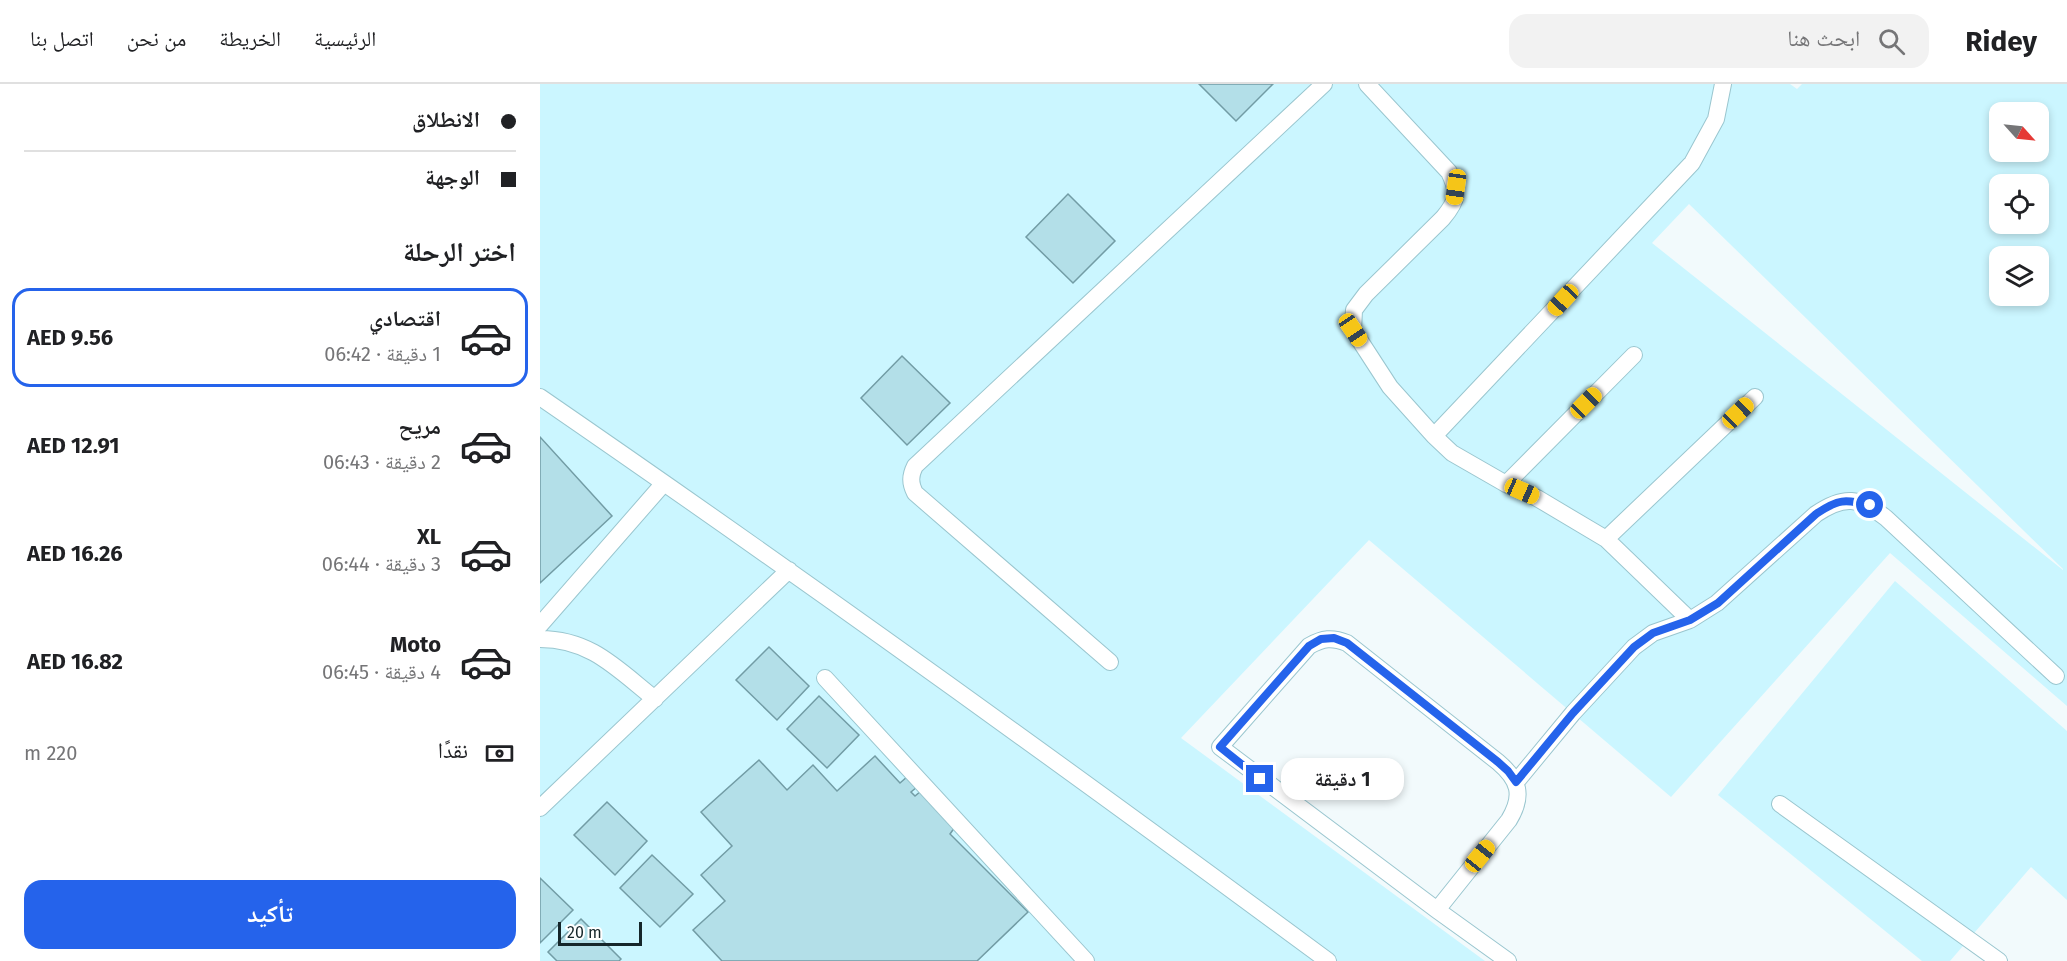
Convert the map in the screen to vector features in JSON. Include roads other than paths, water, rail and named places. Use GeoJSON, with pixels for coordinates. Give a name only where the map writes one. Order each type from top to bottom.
{"type":"FeatureCollection","features":[{"type":"Feature","properties":{"kind":"lane"},"geometry":{"type":"LineString","coordinates":[[1110,662],[915,493],[912,487],[912,472],[915,466],[1324,84]]}},
{"type":"Feature","properties":{"kind":"lane"},"geometry":{"type":"LineString","coordinates":[[1367,84],[1449,172],[1456,187],[1454,205],[1366,294],[1354,310],[1353,330],[1390,387],[1452,453],[1506,484],[1538,498],[1606,539],[1690,620]]}},
{"type":"Feature","properties":{"kind":"lane"},"geometry":{"type":"LineString","coordinates":[[1434,436],[1692,163],[1716,119],[1723,84]]}},
{"type":"Feature","properties":{"kind":"lane"},"geometry":{"type":"LineString","coordinates":[[1506,484],[1634,355]]}},
{"type":"Feature","properties":{"kind":"lane"},"geometry":{"type":"LineString","coordinates":[[540,397],[789,570],[1071,772],[1328,961]]}},
{"type":"Feature","properties":{"kind":"lane"},"geometry":{"type":"LineString","coordinates":[[1606,539],[1755,397]]}},
{"type":"Feature","properties":{"kind":"lane"},"geometry":{"type":"LineString","coordinates":[[540,625],[664,483]]}},
{"type":"Feature","properties":{"kind":"lane"},"geometry":{"type":"LineString","coordinates":[[1516,782],[1573,713],[1634,647],[1653,633],[1690,620],[1718,603],[1816,514],[1832,503],[1852,500],[1870,505],[2056,676]]}},
{"type":"Feature","properties":{"kind":"lane"},"geometry":{"type":"LineString","coordinates":[[540,808],[789,570]]}},
{"type":"Feature","properties":{"kind":"lane"},"geometry":{"type":"LineString","coordinates":[[1437,910],[1509,820],[1516,808],[1519,795],[1516,782],[1498,762],[1347,643],[1334,638],[1321,639],[1309,646],[1220,747],[1437,910],[1508,961]]}},
{"type":"Feature","properties":{"kind":"lane"},"geometry":{"type":"LineString","coordinates":[[540,639],[565,641],[599,654],[655,699]]}},
{"type":"Feature","properties":{"kind":"lane"},"geometry":{"type":"LineString","coordinates":[[825,678],[1086,961]]}},
{"type":"Feature","properties":{"kind":"lane"},"geometry":{"type":"LineString","coordinates":[[1779,804],[1999,961]]}}]}
